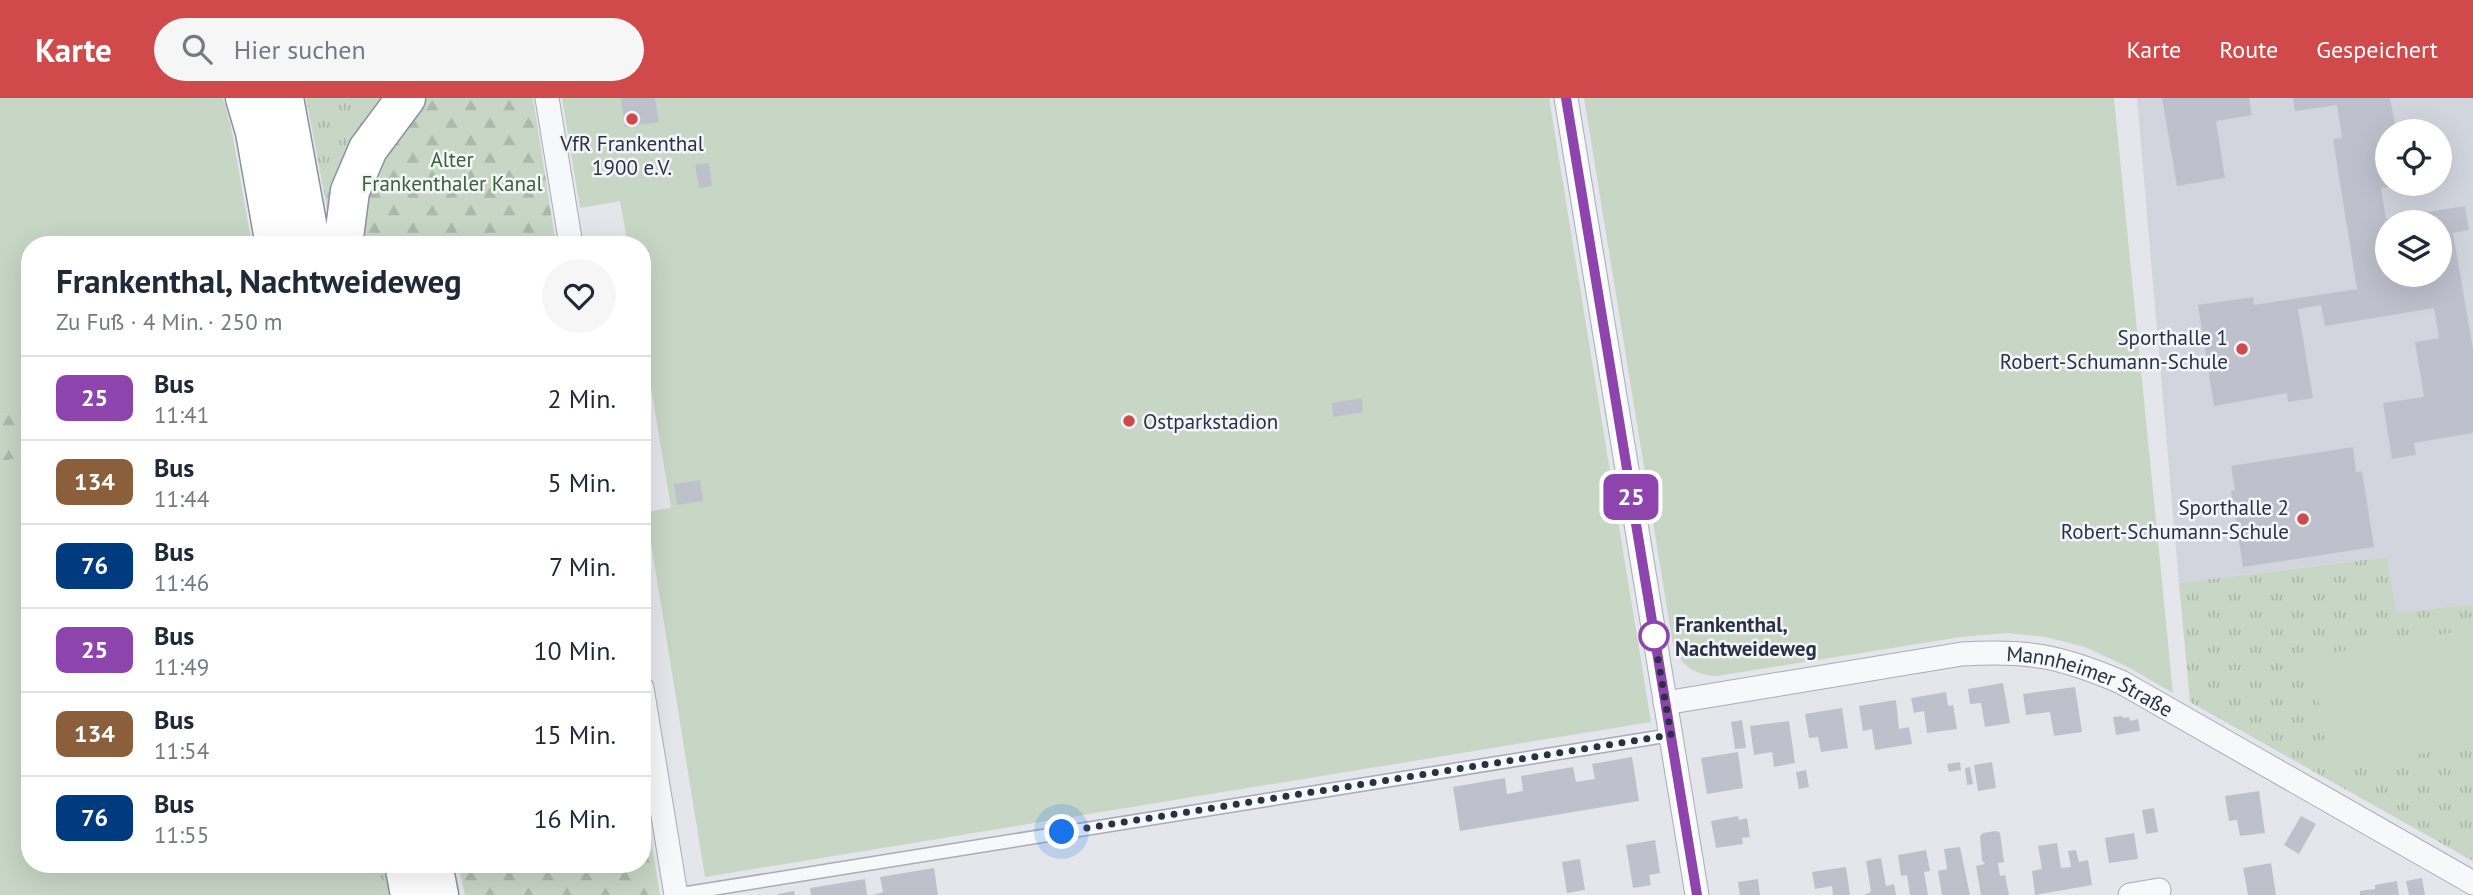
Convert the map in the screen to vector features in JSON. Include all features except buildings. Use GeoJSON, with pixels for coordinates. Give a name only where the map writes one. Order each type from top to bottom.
{"type":"FeatureCollection","features":[{"type":"Feature","properties":{"kind":"highway"},"geometry":{"type":"LineString","coordinates":[[245,98],[255,132],[273,236]]}},
{"type":"Feature","properties":{"kind":"highway"},"geometry":{"type":"LineString","coordinates":[[260,98],[287,236]]}},
{"type":"Feature","properties":{"kind":"highway"},"geometry":{"type":"LineString","coordinates":[[284,98],[309,236]]}},
{"type":"Feature","properties":{"kind":"highway"},"geometry":{"type":"LineString","coordinates":[[344,236],[350,191],[368,149],[406,98]]}},
{"type":"Feature","properties":{"kind":"highway"},"geometry":{"type":"LineString","coordinates":[[406,873],[410,895]]}},
{"type":"Feature","properties":{"kind":"highway"},"geometry":{"type":"LineString","coordinates":[[435,873],[439,895]]}},
{"type":"Feature","properties":{"kind":"street"},"geometry":{"type":"LineString","coordinates":[[547,98],[570,236]]}},
{"type":"Feature","properties":{"kind":"street"},"geometry":{"type":"LineString","coordinates":[[1566,98],[1697,895]]}},
{"type":"Feature","properties":{"kind":"street","name":"Mannheimer Straße"},"geometry":{"type":"LineString","coordinates":[[1665,703],[1962,654],[2004,651],[2044,655],[2121,681],[2473,883]]}},
{"type":"Feature","properties":{"kind":"street"},"geometry":{"type":"LineString","coordinates":[[651,743],[676,895]]}},
{"type":"Feature","properties":{"kind":"street"},"geometry":{"type":"LineString","coordinates":[[2130,895],[2159,890]]}},
{"type":"Feature","properties":{"kind":"lane"},"geometry":{"type":"LineString","coordinates":[[676,895],[1671,735]]}},
{"type":"Feature","properties":{"kind":"shaded area"},"geometry":{"type":"Polygon","coordinates":[[[2137,98],[2473,98],[2473,604],[2396,613],[2386,557],[2179,583],[2137,98]]]}},
{"type":"Feature","properties":{"kind":"green space"},"geometry":{"type":"Polygon","coordinates":[[[0,98],[223,98],[231,127],[250,236],[21,236],[21,411],[0,415],[0,98]]]}},
{"type":"Feature","properties":{"kind":"green space"},"geometry":{"type":"Polygon","coordinates":[[[306,98],[394,98],[338,236],[332,236],[306,98]]]}},
{"type":"Feature","properties":{"kind":"green space","name":"Alter Frankenthaler Kanal"},"geometry":{"type":"Polygon","coordinates":[[[415,98],[533,98],[555,236],[348,236],[353,206],[415,98]]]}},
{"type":"Feature","properties":{"kind":"green space","name":"Ostparkstadion"},"geometry":{"type":"Polygon","coordinates":[[[562,98],[1549,98],[1651,722],[705,877],[651,543],[651,511],[671,508],[651,387],[651,236],[626,236],[620,201],[580,208],[562,98]]]}},
{"type":"Feature","properties":{"kind":"green space"},"geometry":{"type":"Polygon","coordinates":[[[1584,98],[2114,98],[2173,693],[2128,667],[2085,647],[2046,637],[2007,633],[1961,637],[1717,676],[1702,674],[1684,664],[1673,645],[1584,98]]]}},
{"type":"Feature","properties":{"kind":"green space"},"geometry":{"type":"Polygon","coordinates":[[[21,411],[21,457],[0,462],[0,415],[21,411]]]}},
{"type":"Feature","properties":{"kind":"green space"},"geometry":{"type":"Polygon","coordinates":[[[21,457],[21,873],[374,873],[379,895],[0,895],[0,462],[21,457]]]}},
{"type":"Feature","properties":{"kind":"green space"},"geometry":{"type":"Polygon","coordinates":[[[2387,557],[2396,613],[2473,604],[2473,861],[2190,702],[2179,583],[2387,557]]]}},
{"type":"Feature","properties":{"kind":"green space"},"geometry":{"type":"Polygon","coordinates":[[[2473,629],[2473,745],[2330,769],[2311,656],[2473,629]]]}},
{"type":"Feature","properties":{"kind":"green space"},"geometry":{"type":"Polygon","coordinates":[[[651,840],[660,895],[465,895],[460,873],[651,873],[651,840]]]}},
{"type":"Feature","properties":{"kind":"green space"},"geometry":{"type":"Polygon","coordinates":[[[374,873],[390,873],[395,895],[379,895],[374,873]]]}},
{"type":"Feature","properties":{"kind":"bus line","name":"25"},"geometry":{"type":"LineString","coordinates":[[1566,98],[1697,895]]}},
{"type":"Feature","properties":{"kind":"place","name":"VfR Frankenthal 1900 e.V."},"geometry":{"type":"Point","coordinates":[632,119]}},
{"type":"Feature","properties":{"kind":"place","name":"Sporthalle 1 Robert-Schumann-Schule"},"geometry":{"type":"Point","coordinates":[2242,349]}},
{"type":"Feature","properties":{"kind":"place","name":"Ostparkstadion"},"geometry":{"type":"Point","coordinates":[1129,421]}},
{"type":"Feature","properties":{"kind":"place","name":"Sporthalle 2 Robert-Schumann-Schule"},"geometry":{"type":"Point","coordinates":[2303,519]}},
{"type":"Feature","properties":{"kind":"place","name":"Frankenthal, Nachtweideweg"},"geometry":{"type":"Point","coordinates":[1654,636]}},
{"type":"Feature","properties":{"kind":"route"},"geometry":{"type":"LineString","coordinates":[[1062,832],[1671,735],[1653,630],[1654,636]]}}]}
